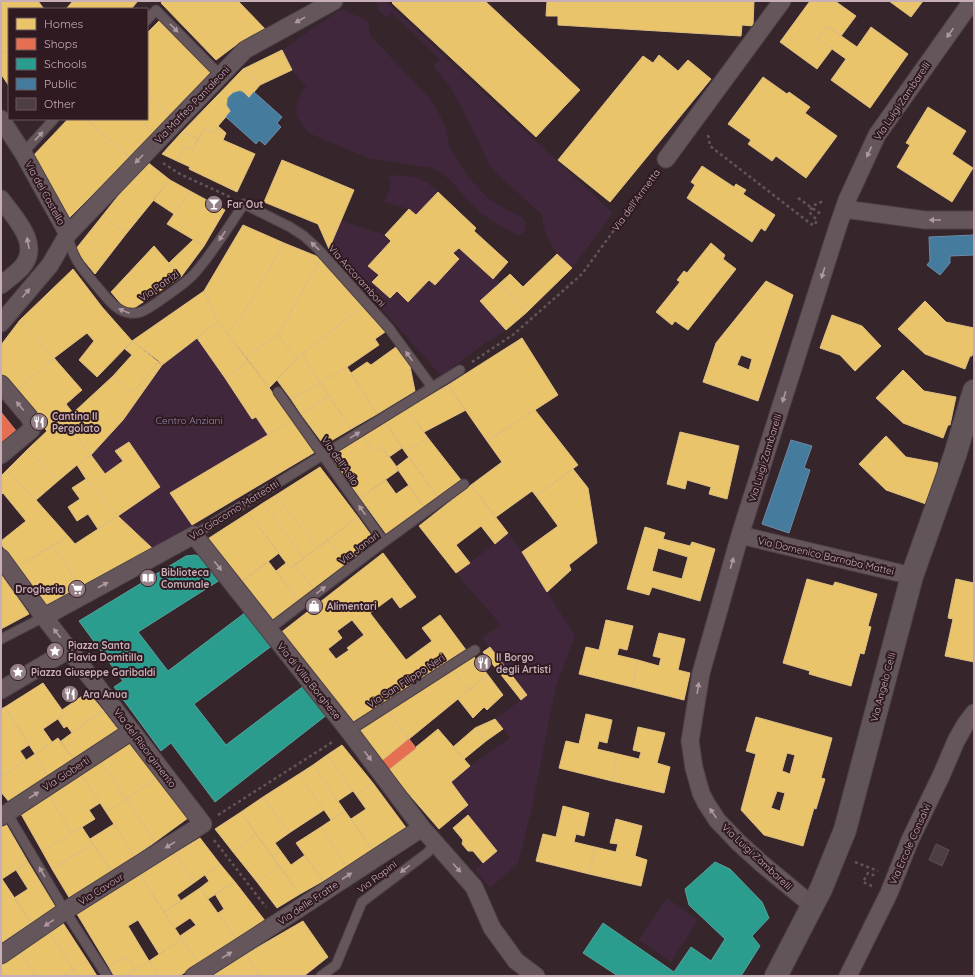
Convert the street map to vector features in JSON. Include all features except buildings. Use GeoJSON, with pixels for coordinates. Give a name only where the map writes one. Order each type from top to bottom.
{"type":"FeatureCollection","features":[{"type":"Feature","properties":{"kind":"main road","name":"Via Angelo Celli"},"geometry":{"type":"LineString","coordinates":[[776,976],[813,906],[834,860],[849,817],[912,576],[955,455],[974,391]]}},
{"type":"Feature","properties":{"kind":"street","name":"Via Maffeo Pantaleoni"},"geometry":{"type":"LineString","coordinates":[[68,234],[246,50],[334,1]]}},
{"type":"Feature","properties":{"kind":"street","name":"Via dell'Armetta"},"geometry":{"type":"LineString","coordinates":[[666,159],[782,1]]}},
{"type":"Feature","properties":{"kind":"street","name":"Via Luigi Zambarelli"},"geometry":{"type":"LineString","coordinates":[[813,906],[761,863],[722,826],[701,793],[694,768],[690,741],[701,673],[740,535],[844,209],[877,135],[972,1]]}},
{"type":"Feature","properties":{"kind":"street","name":"Via del Castello"},"geometry":{"type":"LineString","coordinates":[[1,119],[23,153],[68,234],[50,265],[1,323]]}},
{"type":"Feature","properties":{"kind":"street"},"geometry":{"type":"LineString","coordinates":[[1,199],[23,229],[28,240],[29,249],[28,258],[23,266],[1,285]]}},
{"type":"Feature","properties":{"kind":"street"},"geometry":{"type":"LineString","coordinates":[[844,209],[925,220],[974,220]]}},
{"type":"Feature","properties":{"kind":"street"},"geometry":{"type":"LineString","coordinates":[[1,384],[29,416],[33,426],[31,430],[1,455]]}},
{"type":"Feature","properties":{"kind":"street","name":"Via Domenico Barnaba Mattei"},"geometry":{"type":"LineString","coordinates":[[740,535],[912,576]]}},
{"type":"Feature","properties":{"kind":"street","name":"Via Giacomo Matteotti"},"geometry":{"type":"LineString","coordinates":[[44,617],[194,536]]}},
{"type":"Feature","properties":{"kind":"street","name":"Via di Villa Borghese"},"geometry":{"type":"LineString","coordinates":[[194,536],[268,630],[344,734],[422,828],[474,887],[492,928],[516,961],[536,976]]}},
{"type":"Feature","properties":{"kind":"street"},"geometry":{"type":"LineString","coordinates":[[1,558],[70,650],[1,690]]}},
{"type":"Feature","properties":{"kind":"street","name":"Via del Risorgimento"},"geometry":{"type":"LineString","coordinates":[[70,650],[203,824]]}},
{"type":"Feature","properties":{"kind":"street","name":"Via Ercole Consalvi"},"geometry":{"type":"LineString","coordinates":[[848,976],[889,893],[910,840],[956,741],[974,713]]}},
{"type":"Feature","properties":{"kind":"street","name":"Via Gioberti"},"geometry":{"type":"LineString","coordinates":[[3,811],[132,731]]}},
{"type":"Feature","properties":{"kind":"street","name":"Via Cavour"},"geometry":{"type":"LineString","coordinates":[[1,955],[65,911],[203,824]]}},
{"type":"Feature","properties":{"kind":"street","name":"Via delle Fratte"},"geometry":{"type":"LineString","coordinates":[[194,976],[278,923],[304,904],[422,828]]}},
{"type":"Feature","properties":{"kind":"lane"},"geometry":{"type":"LineString","coordinates":[[148,19],[156,10],[221,76]]}},
{"type":"Feature","properties":{"kind":"lane"},"geometry":{"type":"LineString","coordinates":[[23,153],[53,120]]}},
{"type":"Feature","properties":{"kind":"lane","name":"Via Patrizi"},"geometry":{"type":"LineString","coordinates":[[68,234],[71,250],[77,263],[112,304],[120,310],[129,313],[137,313],[145,310],[175,290],[194,274],[244,204]]}},
{"type":"Feature","properties":{"kind":"lane","name":"Via Accoramboni"},"geometry":{"type":"LineString","coordinates":[[244,204],[290,227],[304,236],[318,249],[388,327],[432,387]]}},
{"type":"Feature","properties":{"kind":"lane","name":"Via Giacomo Matteotti"},"geometry":{"type":"LineString","coordinates":[[194,536],[460,370]]}},
{"type":"Feature","properties":{"kind":"lane","name":"Via dell'Asilo"},"geometry":{"type":"LineString","coordinates":[[278,392],[384,542]]}},
{"type":"Feature","properties":{"kind":"lane","name":"Via Janari"},"geometry":{"type":"LineString","coordinates":[[268,630],[384,542],[464,484]]}},
{"type":"Feature","properties":{"kind":"lane","name":"Via Giacomo Matteotti"},"geometry":{"type":"LineString","coordinates":[[1,639],[44,617]]}},
{"type":"Feature","properties":{"kind":"lane","name":"Via San Filippo Neri"},"geometry":{"type":"LineString","coordinates":[[344,734],[474,650]]}},
{"type":"Feature","properties":{"kind":"lane"},"geometry":{"type":"LineString","coordinates":[[3,811],[107,976]]}},
{"type":"Feature","properties":{"kind":"lane","name":"Via Rapini"},"geometry":{"type":"LineString","coordinates":[[321,976],[336,965],[362,902],[428,853],[436,844]]}},
{"type":"Feature","properties":{"kind":"path"},"geometry":{"type":"LineString","coordinates":[[707,130],[710,146],[813,225],[817,220],[809,212],[811,208],[815,204],[829,200]]}},
{"type":"Feature","properties":{"kind":"path","name":"Via dell'Armetta"},"geometry":{"type":"LineString","coordinates":[[460,370],[514,334],[582,274],[666,159]]}},
{"type":"Feature","properties":{"kind":"path"},"geometry":{"type":"LineString","coordinates":[[161,161],[180,174],[234,199]]}},
{"type":"Feature","properties":{"kind":"path"},"geometry":{"type":"LineString","coordinates":[[798,198],[819,213]]}},
{"type":"Feature","properties":{"kind":"path"},"geometry":{"type":"LineString","coordinates":[[203,824],[344,734]]}},
{"type":"Feature","properties":{"kind":"path"},"geometry":{"type":"LineString","coordinates":[[226,856],[270,913]]}},
{"type":"Feature","properties":{"kind":"path"},"geometry":{"type":"LineString","coordinates":[[861,864],[880,872],[878,877],[868,873],[863,882]]}},
{"type":"Feature","properties":{"kind":"green space"},"geometry":{"type":"Polygon","coordinates":[[[376,1],[385,1],[613,213],[572,268],[557,254],[546,235],[541,214],[495,172],[489,164],[460,104],[448,84],[433,66],[440,59],[392,13],[387,18],[379,11],[376,1]]]}},
{"type":"Feature","properties":{"kind":"green space"},"geometry":{"type":"Polygon","coordinates":[[[341,9],[368,21],[370,35],[431,100],[444,123],[450,148],[468,177],[492,202],[523,218],[526,226],[522,234],[518,235],[488,218],[471,203],[447,177],[432,168],[368,158],[311,134],[305,129],[296,112],[298,99],[306,86],[292,70],[282,50],[341,9]]]}},
{"type":"Feature","properties":{"kind":"green space"},"geometry":{"type":"Polygon","coordinates":[[[387,175],[408,176],[421,179],[427,182],[438,192],[416,215],[409,209],[384,202],[389,192],[390,185],[387,175]]]}},
{"type":"Feature","properties":{"kind":"green space"},"geometry":{"type":"Polygon","coordinates":[[[341,221],[385,235],[391,241],[369,266],[379,275],[372,282],[390,298],[397,291],[408,302],[429,280],[435,285],[459,259],[453,253],[459,248],[492,279],[494,277],[500,283],[506,330],[481,346],[441,376],[329,249],[341,221]]]}},
{"type":"Feature","properties":{"kind":"green space","name":"Centro Anziani"},"geometry":{"type":"Polygon","coordinates":[[[197,338],[252,419],[256,417],[268,435],[170,493],[192,525],[152,548],[118,516],[160,486],[129,442],[116,451],[123,461],[105,474],[91,455],[123,420],[162,365],[197,338]]]}},
{"type":"Feature","properties":{"kind":"green space"},"geometry":{"type":"Polygon","coordinates":[[[508,533],[522,552],[575,636],[556,686],[532,807],[518,863],[490,888],[475,870],[497,851],[463,809],[468,805],[451,782],[470,766],[510,738],[495,719],[527,695],[482,638],[501,625],[456,573],[508,533]]]}},
{"type":"Feature","properties":{"kind":"green space"},"geometry":{"type":"Polygon","coordinates":[[[667,898],[698,920],[671,962],[639,940],[667,898]]]}},
{"type":"Feature","properties":{"kind":"place","name":"Far Out"},"geometry":{"type":"Point","coordinates":[214,204]}},
{"type":"Feature","properties":{"kind":"place","name":"Cantina Il Pergolato"},"geometry":{"type":"Point","coordinates":[39,422]}},
{"type":"Feature","properties":{"kind":"place","name":"Biblioteca Comunale"},"geometry":{"type":"Point","coordinates":[148,578]}},
{"type":"Feature","properties":{"kind":"place","name":"Drogheria"},"geometry":{"type":"Point","coordinates":[77,589]}},
{"type":"Feature","properties":{"kind":"place","name":"Alimentari"},"geometry":{"type":"Point","coordinates":[314,606]}},
{"type":"Feature","properties":{"kind":"place","name":"Piazza Santa Flavia Domitilla"},"geometry":{"type":"Point","coordinates":[55,651]}},
{"type":"Feature","properties":{"kind":"place","name":"Il Borgo degli Artisti"},"geometry":{"type":"Point","coordinates":[483,663]}},
{"type":"Feature","properties":{"kind":"place","name":"Piazza Giuseppe Garibaldi"},"geometry":{"type":"Point","coordinates":[18,672]}},
{"type":"Feature","properties":{"kind":"place","name":"Ara Anua"},"geometry":{"type":"Point","coordinates":[70,694]}}]}
